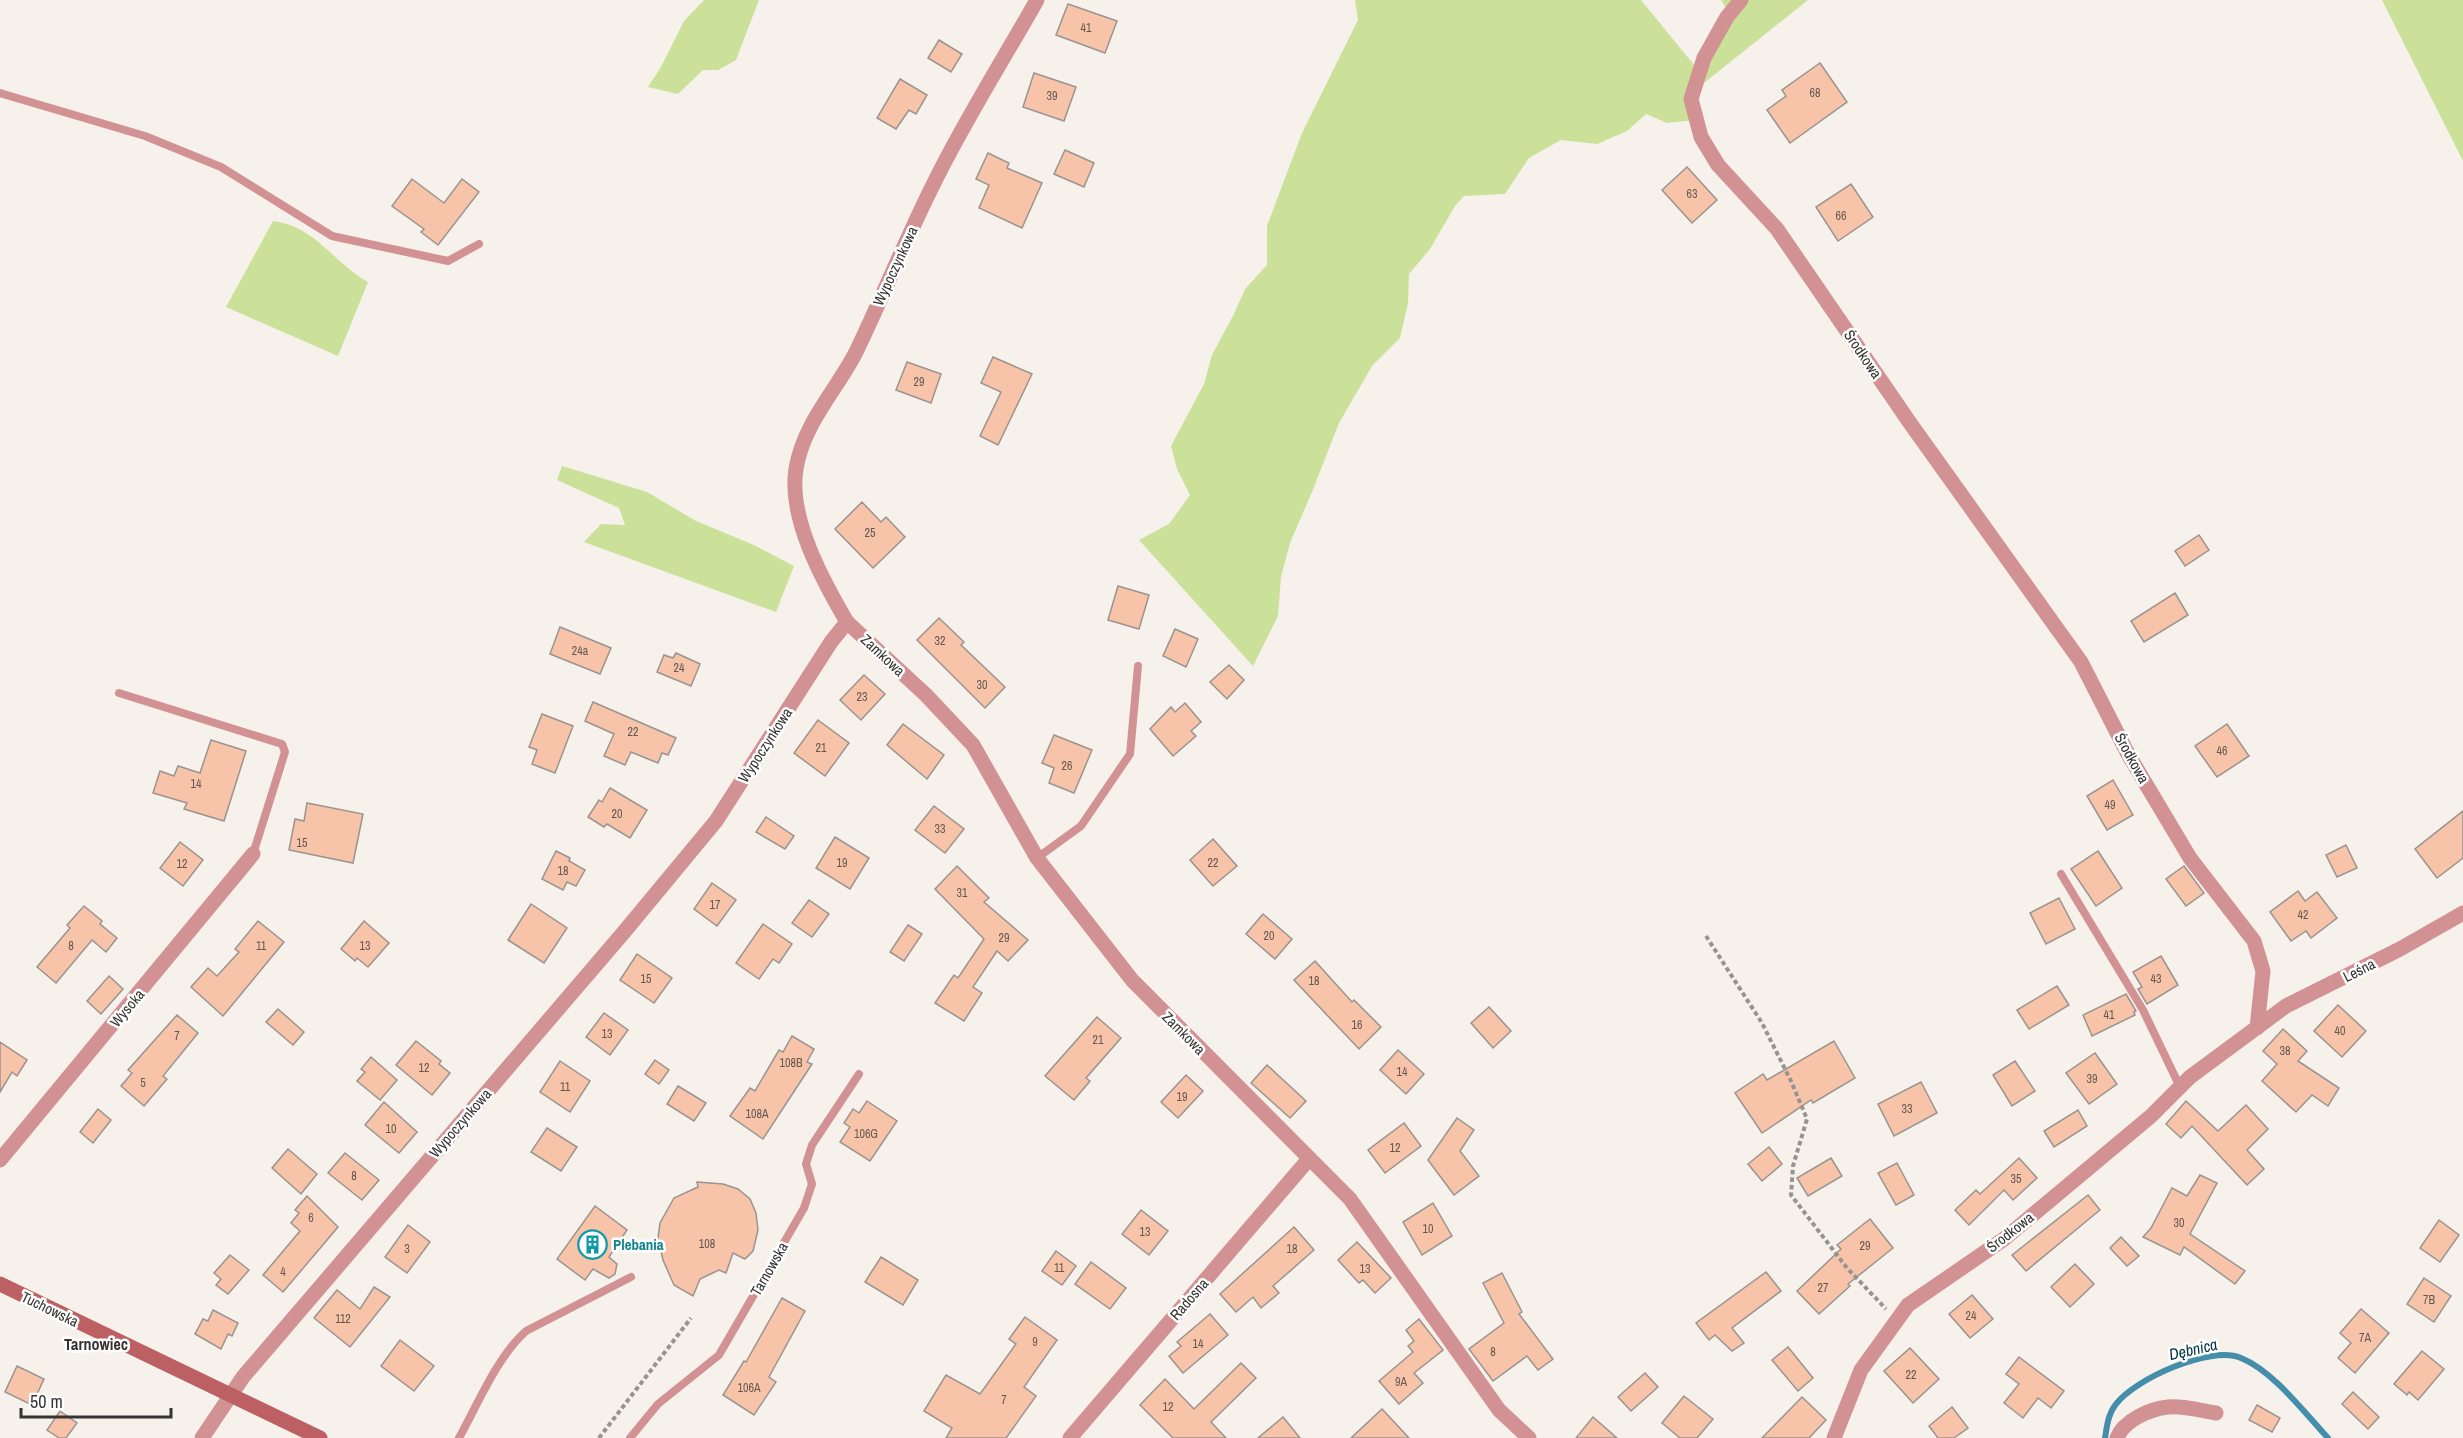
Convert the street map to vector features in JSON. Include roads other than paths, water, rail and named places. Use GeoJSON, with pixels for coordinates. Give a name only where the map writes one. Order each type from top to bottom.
{"type":"FeatureCollection","features":[{"type":"Feature","properties":{"kind":"main road","name":"Tuchowska"},"geometry":{"type":"LineString","coordinates":[[0,1284],[231,1395]]}},
{"type":"Feature","properties":{"kind":"main road"},"geometry":{"type":"LineString","coordinates":[[231,1395],[320,1438]]}},
{"type":"Feature","properties":{"kind":"street","name":"Wypoczynkowa"},"geometry":{"type":"LineString","coordinates":[[202,1438],[249,1369],[624,932],[716,821],[831,642],[848,622],[835,600],[800,524],[795,496],[796,469],[811,425],[855,355],[933,185],[1037,0]]}},
{"type":"Feature","properties":{"kind":"street","name":"Środkowa"},"geometry":{"type":"LineString","coordinates":[[1741,0],[1727,17],[1704,58],[1691,99],[1701,137],[1718,165],[1777,229],[1903,413],[2081,662],[2128,754],[2190,858],[2254,941],[2263,971],[2257,1028],[2190,1077],[2151,1116],[2004,1239],[1908,1305],[1861,1370],[1834,1438]]}},
{"type":"Feature","properties":{"kind":"street","name":"Zamkowa"},"geometry":{"type":"LineString","coordinates":[[848,622],[926,695],[973,745],[1037,858],[1132,980],[1308,1160],[1350,1199],[1499,1410],[1529,1438]]}},
{"type":"Feature","properties":{"kind":"street","name":"Wysoka"},"geometry":{"type":"LineString","coordinates":[[0,1160],[254,854]]}},
{"type":"Feature","properties":{"kind":"street","name":"Leśna"},"geometry":{"type":"LineString","coordinates":[[2257,1028],[2286,1006],[2400,949],[2463,913]]}},
{"type":"Feature","properties":{"kind":"street","name":"Radosna"},"geometry":{"type":"LineString","coordinates":[[1070,1438],[1308,1160]]}},
{"type":"Feature","properties":{"kind":"street"},"geometry":{"type":"LineString","coordinates":[[2117,1438],[2120,1429],[2128,1421],[2169,1407],[2216,1413]]}},
{"type":"Feature","properties":{"kind":"lane"},"geometry":{"type":"LineString","coordinates":[[0,93],[145,136],[221,168],[332,236],[448,261],[479,244]]}},
{"type":"Feature","properties":{"kind":"lane"},"geometry":{"type":"LineString","coordinates":[[1037,858],[1081,826],[1130,754],[1138,666]]}},
{"type":"Feature","properties":{"kind":"lane"},"geometry":{"type":"LineString","coordinates":[[119,693],[282,744],[285,752],[254,854]]}},
{"type":"Feature","properties":{"kind":"lane"},"geometry":{"type":"LineString","coordinates":[[2061,874],[2143,1010],[2180,1087]]}},
{"type":"Feature","properties":{"kind":"lane","name":"Tarnowska"},"geometry":{"type":"LineString","coordinates":[[630,1438],[658,1404],[719,1355],[804,1208],[812,1184],[806,1164],[812,1145],[860,1074]]}},
{"type":"Feature","properties":{"kind":"lane"},"geometry":{"type":"LineString","coordinates":[[459,1438],[505,1356],[526,1331],[631,1278]]}},
{"type":"Feature","properties":{"kind":"waterway","name":"Dębnica"},"geometry":{"type":"LineString","coordinates":[[2105,1438],[2113,1408],[2139,1384],[2193,1360],[2228,1355],[2241,1358],[2265,1372],[2288,1393],[2328,1438]]}},
{"type":"Feature","properties":{"kind":"place","name":"Plebania"},"geometry":{"type":"Point","coordinates":[592,1244]}},
{"type":"Feature","properties":{"kind":"district","name":"Tarnowiec"},"geometry":{"type":"Point","coordinates":[96,1344]}}]}
